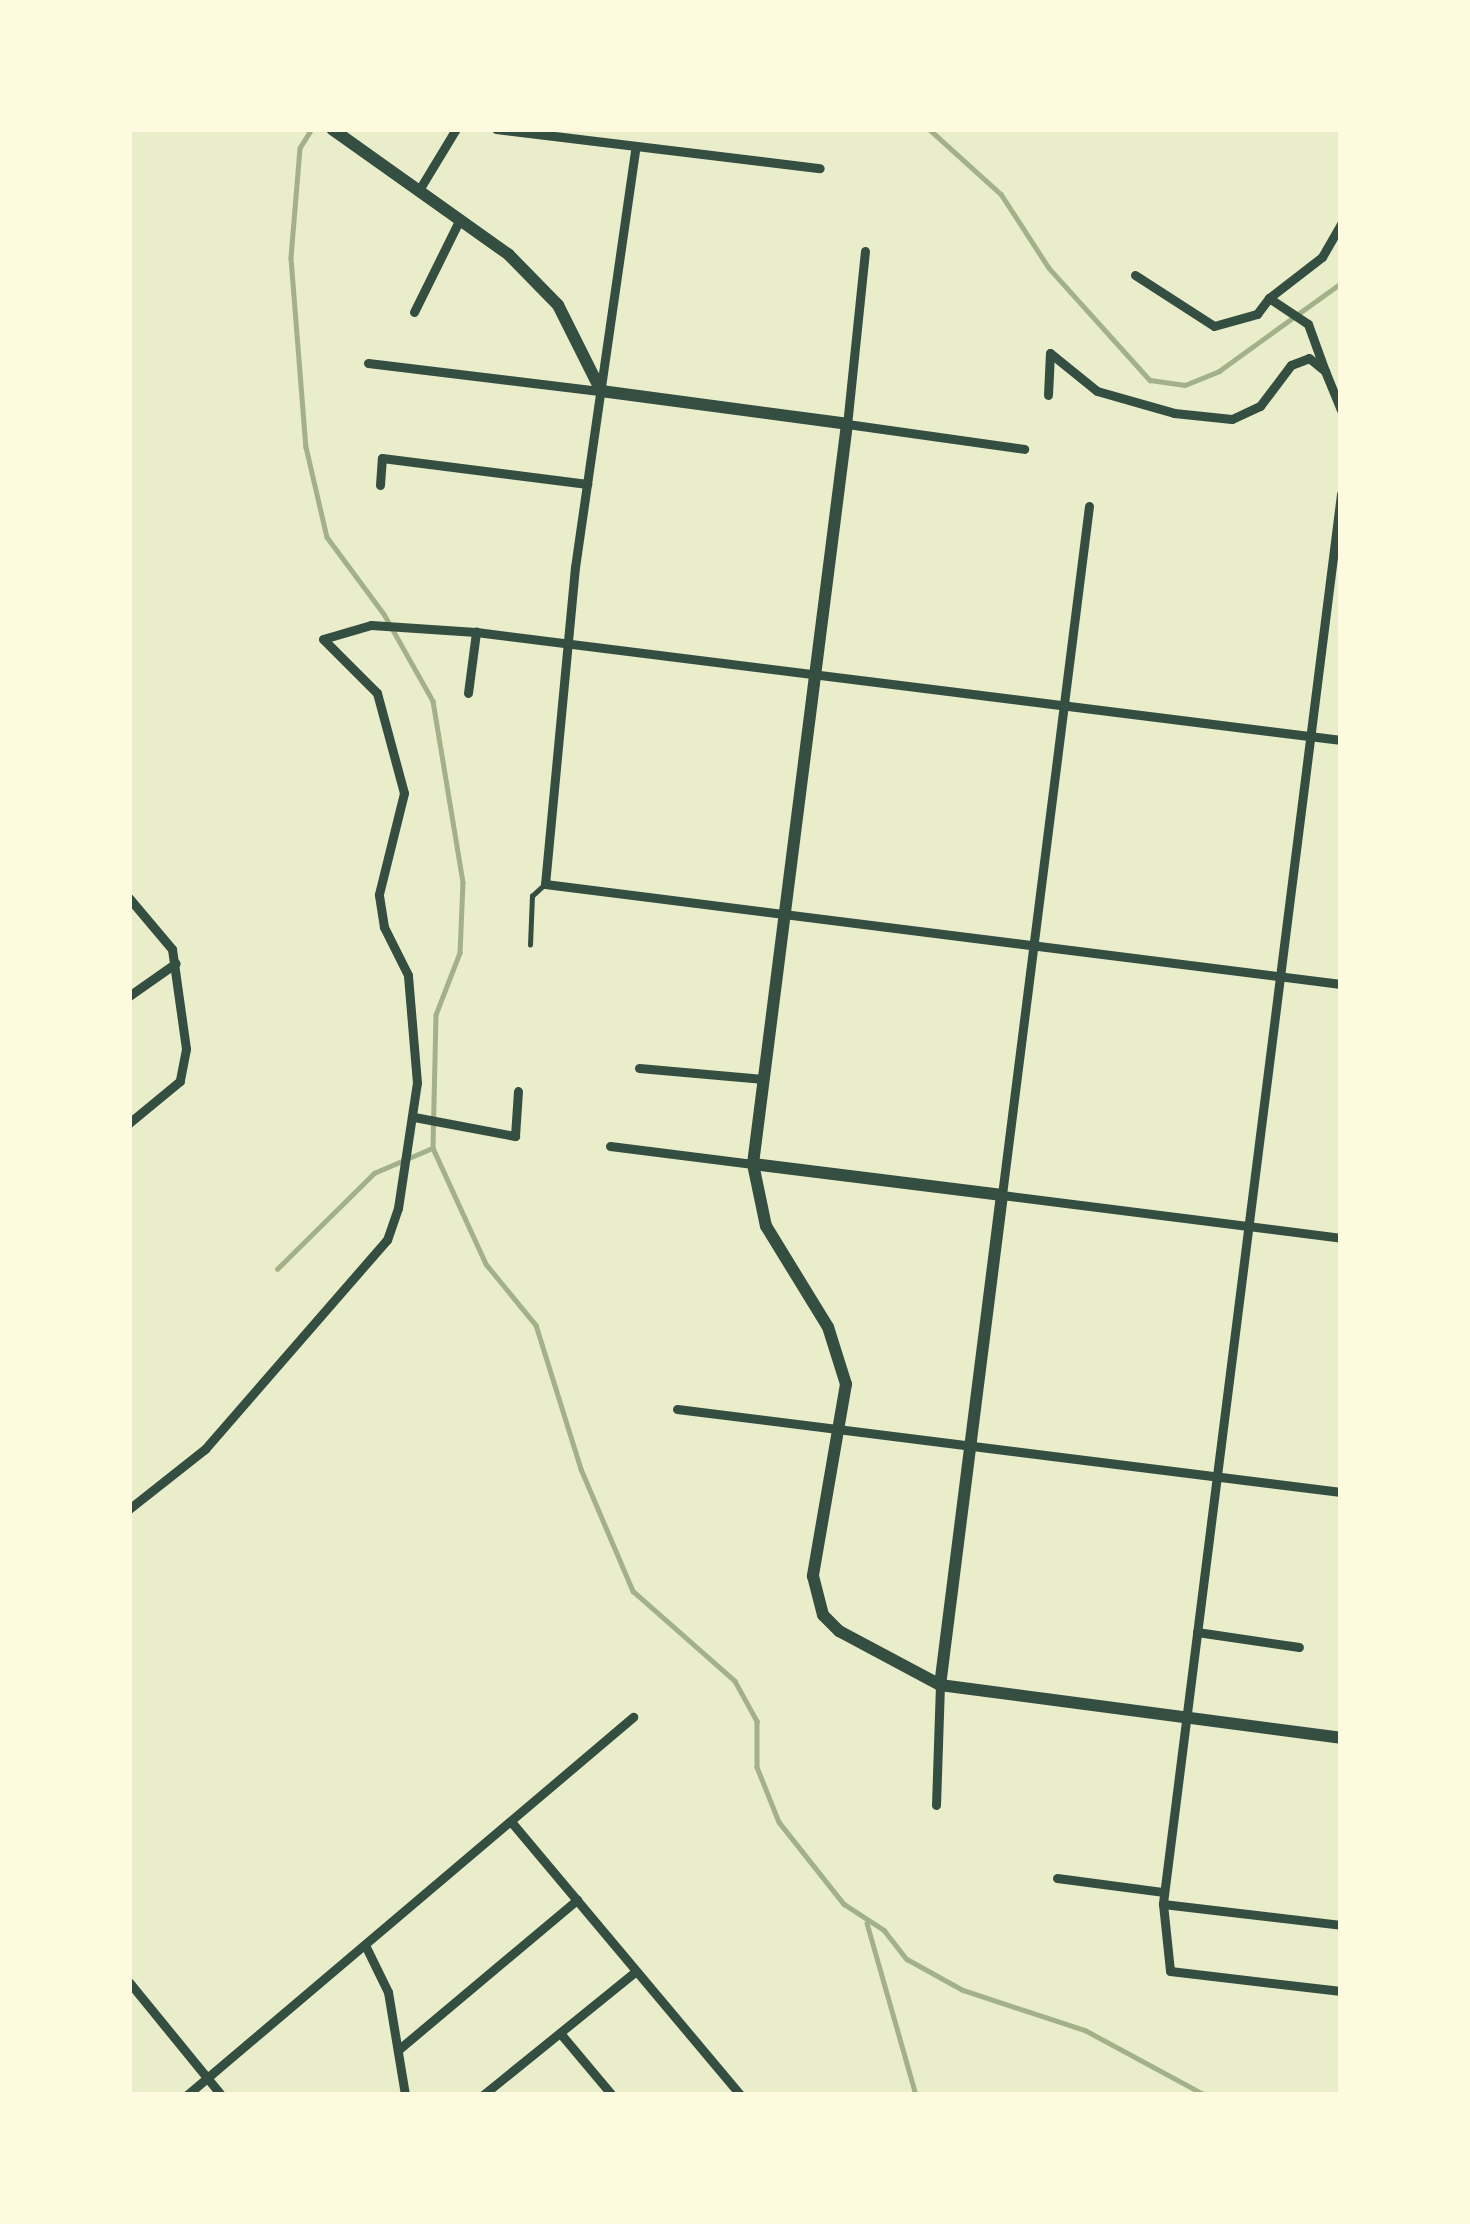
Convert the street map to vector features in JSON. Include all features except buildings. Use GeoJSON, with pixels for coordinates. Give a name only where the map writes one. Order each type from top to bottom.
{"type":"FeatureCollection","features":[{"type":"Feature","properties":{"kind":"street"},"geometry":{"type":"LineString","coordinates":[[332,129],[460,219],[558,305],[601,391]]}},
{"type":"Feature","properties":{"kind":"street"},"geometry":{"type":"LineString","coordinates":[[419,190],[456,129]]}},
{"type":"Feature","properties":{"kind":"street"},"geometry":{"type":"LineString","coordinates":[[496,129],[635,151],[820,168]]}},
{"type":"Feature","properties":{"kind":"street"},"geometry":{"type":"LineString","coordinates":[[579,143],[584,129]]}},
{"type":"Feature","properties":{"kind":"street"},"geometry":{"type":"LineString","coordinates":[[635,151],[586,484],[544,884],[1341,984]]}},
{"type":"Feature","properties":{"kind":"street"},"geometry":{"type":"LineString","coordinates":[[414,312],[460,219]]}},
{"type":"Feature","properties":{"kind":"street"},"geometry":{"type":"LineString","coordinates":[[1136,275],[1214,326],[1257,314],[1269,298],[1322,257],[1341,224]]}},
{"type":"Feature","properties":{"kind":"street"},"geometry":{"type":"LineString","coordinates":[[865,251],[753,1164],[766,1226],[839,1353],[843,1430],[817,1545],[818,1604],[839,1631],[940,1685],[1341,1738]]}},
{"type":"Feature","properties":{"kind":"street"},"geometry":{"type":"LineString","coordinates":[[1269,298],[1308,324],[1341,410]]}},
{"type":"Feature","properties":{"kind":"street"},"geometry":{"type":"LineString","coordinates":[[1048,395],[1050,353],[1096,391],[1174,413],[1232,419],[1260,406],[1292,365],[1309,358],[1325,371]]}},
{"type":"Feature","properties":{"kind":"street"},"geometry":{"type":"LineString","coordinates":[[368,363],[1024,449]]}},
{"type":"Feature","properties":{"kind":"street"},"geometry":{"type":"LineString","coordinates":[[380,485],[382,458],[586,484]]}},
{"type":"Feature","properties":{"kind":"street"},"geometry":{"type":"LineString","coordinates":[[1341,494],[1164,1898],[1166,1968],[1341,1991]]}},
{"type":"Feature","properties":{"kind":"street"},"geometry":{"type":"LineString","coordinates":[[936,1805],[940,1685],[1089,506]]}},
{"type":"Feature","properties":{"kind":"street"},"geometry":{"type":"LineString","coordinates":[[129,1510],[205,1449],[387,1240],[413,1117],[408,975],[383,927],[380,894],[404,793],[377,693],[323,639],[371,625],[476,632],[1341,740]]}},
{"type":"Feature","properties":{"kind":"street"},"geometry":{"type":"LineString","coordinates":[[468,693],[476,632]]}},
{"type":"Feature","properties":{"kind":"street"},"geometry":{"type":"LineString","coordinates":[[129,898],[176,963],[184,1073],[129,1124]]}},
{"type":"Feature","properties":{"kind":"street"},"geometry":{"type":"LineString","coordinates":[[129,996],[176,963]]}},
{"type":"Feature","properties":{"kind":"street"},"geometry":{"type":"LineString","coordinates":[[638,1068],[764,1078]]}},
{"type":"Feature","properties":{"kind":"street"},"geometry":{"type":"LineString","coordinates":[[413,1117],[515,1136],[518,1091]]}},
{"type":"Feature","properties":{"kind":"street"},"geometry":{"type":"LineString","coordinates":[[610,1146],[1341,1238]]}},
{"type":"Feature","properties":{"kind":"street"},"geometry":{"type":"LineString","coordinates":[[676,1409],[1341,1492]]}},
{"type":"Feature","properties":{"kind":"street"},"geometry":{"type":"LineString","coordinates":[[1197,1632],[1299,1647]]}},
{"type":"Feature","properties":{"kind":"street"},"geometry":{"type":"LineString","coordinates":[[187,2095],[513,1824],[633,1717]]}},
{"type":"Feature","properties":{"kind":"street"},"geometry":{"type":"LineString","coordinates":[[513,1824],[740,2095]]}},
{"type":"Feature","properties":{"kind":"street"},"geometry":{"type":"LineString","coordinates":[[1057,1878],[1341,1925]]}},
{"type":"Feature","properties":{"kind":"street"},"geometry":{"type":"LineString","coordinates":[[398,2050],[577,1900]]}},
{"type":"Feature","properties":{"kind":"street"},"geometry":{"type":"LineString","coordinates":[[365,1946],[384,1977],[405,2095]]}},
{"type":"Feature","properties":{"kind":"street"},"geometry":{"type":"LineString","coordinates":[[486,2094],[636,1971]]}},
{"type":"Feature","properties":{"kind":"street"},"geometry":{"type":"LineString","coordinates":[[129,1982],[221,2095]]}},
{"type":"Feature","properties":{"kind":"street"},"geometry":{"type":"LineString","coordinates":[[560,2033],[612,2095]]}},
{"type":"Feature","properties":{"kind":"lane"},"geometry":{"type":"LineString","coordinates":[[530,945],[532,896],[544,884]]}},
{"type":"Feature","properties":{"kind":"waterway"},"geometry":{"type":"LineString","coordinates":[[312,129],[300,148],[291,258],[306,447],[327,537],[384,614],[433,701],[463,882],[460,953],[436,1015],[433,1148],[486,1264],[536,1325],[581,1469],[633,1591],[735,1681],[757,1721],[757,1767],[779,1822],[844,1904],[884,1930],[907,1959],[963,1990],[1085,2030],[1205,2095]]}},
{"type":"Feature","properties":{"kind":"waterway"},"geometry":{"type":"LineString","coordinates":[[929,129],[1001,194],[1049,268],[1150,380],[1185,385],[1219,371],[1341,283]]}},
{"type":"Feature","properties":{"kind":"waterway"},"geometry":{"type":"LineString","coordinates":[[277,1269],[374,1173],[430,1149]]}},
{"type":"Feature","properties":{"kind":"waterway"},"geometry":{"type":"LineString","coordinates":[[867,1923],[916,2095]]}}]}
